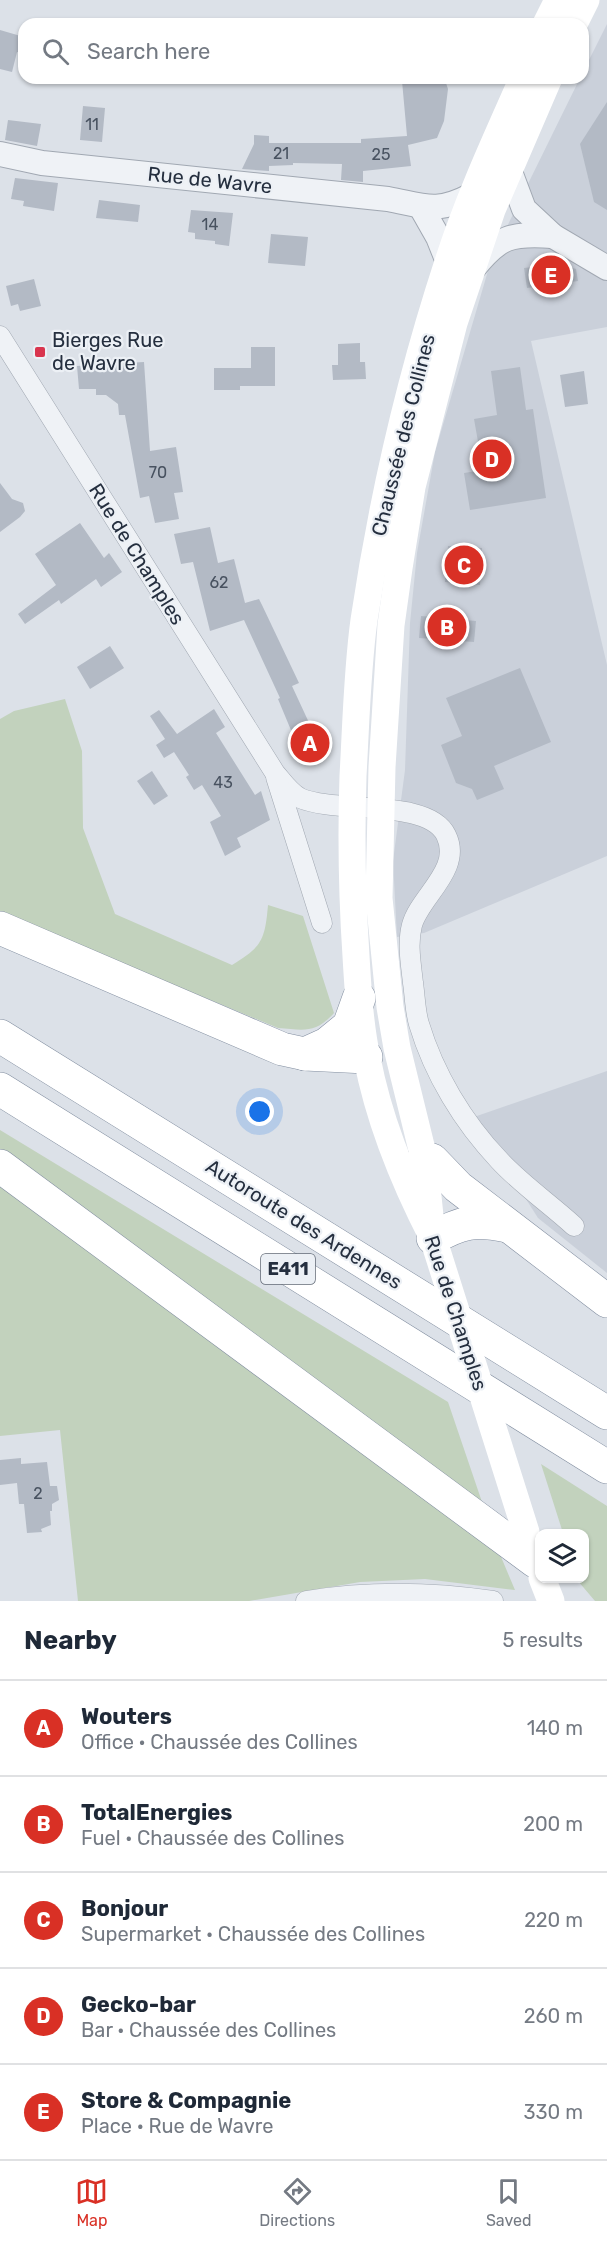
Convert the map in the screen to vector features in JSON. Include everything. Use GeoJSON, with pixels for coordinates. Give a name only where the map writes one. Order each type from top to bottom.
{"type":"FeatureCollection","features":[{"type":"Feature","properties":{"kind":"highway"},"geometry":{"type":"LineString","coordinates":[[0,928],[282,1049],[305,1054],[366,1057]]}},
{"type":"Feature","properties":{"kind":"highway"},"geometry":{"type":"LineString","coordinates":[[305,1054],[327,1044],[349,1026],[359,998]]}},
{"type":"Feature","properties":{"kind":"highway","name":"Autoroute des Ardennes"},"geometry":{"type":"LineString","coordinates":[[0,1035],[607,1413]]}},
{"type":"Feature","properties":{"kind":"highway","name":"E411"},"geometry":{"type":"LineString","coordinates":[[0,1089],[607,1467]]}},
{"type":"Feature","properties":{"kind":"highway"},"geometry":{"type":"LineString","coordinates":[[424,1158],[432,1160],[458,1187],[607,1301]]}},
{"type":"Feature","properties":{"kind":"highway"},"geometry":{"type":"LineString","coordinates":[[0,1166],[535,1560]]}},
{"type":"Feature","properties":{"kind":"highway"},"geometry":{"type":"LineString","coordinates":[[433,1238],[462,1224],[484,1221],[507,1226]]}},
{"type":"Feature","properties":{"kind":"main road"},"geometry":{"type":"LineString","coordinates":[[549,18],[558,0]]}},
{"type":"Feature","properties":{"kind":"main road"},"geometry":{"type":"LineString","coordinates":[[577,18],[586,0]]}},
{"type":"Feature","properties":{"kind":"main road","name":"Chaussée des Collines"},"geometry":{"type":"LineString","coordinates":[[366,1057],[359,998],[352,897],[352,808],[364,622],[389,476],[521,84]]}},
{"type":"Feature","properties":{"kind":"main road"},"geometry":{"type":"LineString","coordinates":[[482,203],[509,169],[546,84]]}},
{"type":"Feature","properties":{"kind":"main road","name":"Chaussée des Collines"},"geometry":{"type":"LineString","coordinates":[[419,1198],[424,1158],[397,1048],[384,957],[379,898],[381,809],[391,625],[399,568],[412,487],[454,323],[459,268]]}},
{"type":"Feature","properties":{"kind":"main road"},"geometry":{"type":"LineString","coordinates":[[366,1057],[389,1078],[397,1118],[415,1172],[419,1198]]}},
{"type":"Feature","properties":{"kind":"main road","name":"Rue de Champles"},"geometry":{"type":"LineString","coordinates":[[419,1198],[535,1558]]}},
{"type":"Feature","properties":{"kind":"main road","name":"Rue de Champles"},"geometry":{"type":"LineString","coordinates":[[544,1583],[551,1601]]}},
{"type":"Feature","properties":{"kind":"street","name":"Rue de Wavre"},"geometry":{"type":"LineString","coordinates":[[0,154],[42,163],[388,199],[421,207],[482,203]]}},
{"type":"Feature","properties":{"kind":"street"},"geometry":{"type":"LineString","coordinates":[[509,169],[524,209],[553,236],[607,268]]}},
{"type":"Feature","properties":{"kind":"street"},"geometry":{"type":"LineString","coordinates":[[421,207],[459,268],[500,242],[514,236],[553,236]]}},
{"type":"Feature","properties":{"kind":"street","name":"Rue de Champles"},"geometry":{"type":"LineString","coordinates":[[0,336],[275,772],[287,787],[300,798],[352,808],[381,809]]}},
{"type":"Feature","properties":{"kind":"street","name":"Rue de Champles"},"geometry":{"type":"LineString","coordinates":[[275,772],[322,923]]}},
{"type":"Feature","properties":{"kind":"street"},"geometry":{"type":"LineString","coordinates":[[381,809],[407,811],[422,816],[434,823],[446,835],[449,852],[447,871],[427,897],[412,923],[409,949],[418,1022],[444,1085],[473,1129],[500,1161],[574,1226]]}},
{"type":"Feature","properties":{"kind":"street"},"geometry":{"type":"LineString","coordinates":[[306,1601],[402,1594],[439,1595],[493,1601]]}},
{"type":"Feature","properties":{"kind":"shaded area"},"geometry":{"type":"Polygon","coordinates":[[[607,24],[607,327],[531,341],[607,665],[607,856],[424,933],[397,937],[393,861],[405,770],[410,623],[417,553],[435,452],[492,257],[577,84],[589,84],[589,60],[607,24]]]}},
{"type":"Feature","properties":{"kind":"shaded area"},"geometry":{"type":"Polygon","coordinates":[[[607,1071],[607,1273],[538,1218],[474,1117],[607,1071]]]}},
{"type":"Feature","properties":{"kind":"green space"},"geometry":{"type":"Polygon","coordinates":[[[65,699],[82,751],[83,828],[115,914],[232,965],[250,953],[260,941],[265,927],[268,905],[303,916],[334,1013],[327,1020],[309,1029],[278,1028],[0,913],[0,719],[14,711],[65,699]]]}},
{"type":"Feature","properties":{"kind":"green space"},"geometry":{"type":"Polygon","coordinates":[[[0,1130],[448,1402],[499,1552],[515,1590],[425,1579],[360,1582],[249,1601],[78,1601],[60,1430],[0,1436],[0,1130]]]}},
{"type":"Feature","properties":{"kind":"green space"},"geometry":{"type":"Polygon","coordinates":[[[541,1464],[607,1506],[607,1601],[595,1601],[580,1583],[589,1583],[589,1529],[562,1529],[541,1464]]]}},
{"type":"Feature","properties":{"kind":"building"},"geometry":{"type":"Polygon","coordinates":[[[0,30],[18,35],[18,52],[12,72],[0,69],[0,30]]]}},
{"type":"Feature","properties":{"kind":"building"},"geometry":{"type":"Polygon","coordinates":[[[402,84],[446,84],[448,89],[444,121],[437,138],[408,145],[411,166],[363,171],[363,182],[341,180],[342,164],[293,163],[293,165],[269,166],[269,171],[242,169],[254,144],[254,135],[269,136],[269,143],[361,143],[361,139],[407,136],[402,84]]]}},
{"type":"Feature","properties":{"kind":"building"},"geometry":{"type":"Polygon","coordinates":[[[607,102],[607,210],[594,202],[580,144],[607,102]]]}},
{"type":"Feature","properties":{"kind":"building"},"geometry":{"type":"Polygon","coordinates":[[[83,106],[105,108],[102,142],[80,140],[83,106]]]}},
{"type":"Feature","properties":{"kind":"building"},"geometry":{"type":"Polygon","coordinates":[[[8,120],[41,124],[37,146],[5,140],[8,120]]]}},
{"type":"Feature","properties":{"kind":"building"},"geometry":{"type":"Polygon","coordinates":[[[15,178],[58,183],[54,211],[23,206],[24,201],[11,199],[15,178]]]}},
{"type":"Feature","properties":{"kind":"building"},"geometry":{"type":"Polygon","coordinates":[[[99,200],[140,205],[138,222],[96,218],[99,200]]]}},
{"type":"Feature","properties":{"kind":"building"},"geometry":{"type":"Polygon","coordinates":[[[191,210],[233,213],[229,246],[215,244],[215,241],[195,239],[195,233],[188,232],[191,210]]]}},
{"type":"Feature","properties":{"kind":"building"},"geometry":{"type":"Polygon","coordinates":[[[271,234],[308,237],[305,266],[268,263],[271,234]]]}},
{"type":"Feature","properties":{"kind":"building"},"geometry":{"type":"Polygon","coordinates":[[[559,264],[576,269],[578,281],[527,288],[524,268],[559,264]]]}},
{"type":"Feature","properties":{"kind":"building"},"geometry":{"type":"Polygon","coordinates":[[[34,279],[41,306],[20,311],[18,304],[11,306],[6,286],[34,279]]]}},
{"type":"Feature","properties":{"kind":"building"},"geometry":{"type":"Polygon","coordinates":[[[360,343],[360,362],[365,362],[366,379],[333,380],[332,365],[338,365],[338,344],[360,343]]]}},
{"type":"Feature","properties":{"kind":"building"},"geometry":{"type":"Polygon","coordinates":[[[251,347],[275,347],[275,386],[240,386],[240,390],[214,390],[214,368],[251,368],[251,347]]]}},
{"type":"Feature","properties":{"kind":"building"},"geometry":{"type":"Polygon","coordinates":[[[144,362],[150,451],[176,447],[183,492],[174,493],[179,519],[155,523],[149,496],[140,498],[125,415],[119,415],[118,404],[106,395],[96,395],[96,389],[79,389],[77,366],[144,362]]]}},
{"type":"Feature","properties":{"kind":"building"},"geometry":{"type":"Polygon","coordinates":[[[520,367],[526,410],[533,409],[546,498],[470,510],[464,473],[483,470],[474,419],[497,415],[491,371],[520,367]]]}},
{"type":"Feature","properties":{"kind":"building"},"geometry":{"type":"Polygon","coordinates":[[[584,371],[588,404],[565,407],[560,375],[584,371]]]}},
{"type":"Feature","properties":{"kind":"building"},"geometry":{"type":"Polygon","coordinates":[[[0,483],[12,499],[23,503],[25,511],[0,532],[0,483]]]}},
{"type":"Feature","properties":{"kind":"building"},"geometry":{"type":"Polygon","coordinates":[[[80,523],[104,558],[109,553],[122,572],[101,587],[96,579],[61,604],[59,600],[25,624],[18,614],[56,585],[35,554],[80,523]]]}},
{"type":"Feature","properties":{"kind":"building"},"geometry":{"type":"Polygon","coordinates":[[[210,527],[218,563],[234,559],[245,603],[259,599],[299,683],[292,686],[311,727],[315,724],[326,748],[303,759],[278,699],[280,698],[244,620],[210,631],[193,562],[181,564],[174,534],[210,527]]]}},
{"type":"Feature","properties":{"kind":"building"},"geometry":{"type":"Polygon","coordinates":[[[448,546],[482,548],[480,585],[445,582],[448,546]]]}},
{"type":"Feature","properties":{"kind":"building"},"geometry":{"type":"Polygon","coordinates":[[[421,616],[476,621],[474,642],[419,638],[421,616]]]}},
{"type":"Feature","properties":{"kind":"building"},"geometry":{"type":"Polygon","coordinates":[[[110,646],[124,668],[90,689],[77,667],[110,646]]]}},
{"type":"Feature","properties":{"kind":"building"},"geometry":{"type":"Polygon","coordinates":[[[520,668],[551,742],[494,766],[504,789],[477,800],[472,789],[456,783],[441,745],[462,736],[446,698],[520,668]]]}},
{"type":"Feature","properties":{"kind":"building"},"geometry":{"type":"Polygon","coordinates":[[[214,709],[225,727],[216,733],[255,795],[261,791],[270,820],[237,838],[241,847],[225,856],[210,822],[221,816],[202,785],[194,790],[186,777],[189,775],[174,752],[164,758],[156,745],[165,739],[150,716],[159,710],[177,734],[214,709]]]}},
{"type":"Feature","properties":{"kind":"building"},"geometry":{"type":"Polygon","coordinates":[[[152,771],[168,796],[154,805],[137,781],[152,771]]]}},
{"type":"Feature","properties":{"kind":"building"},"geometry":{"type":"Polygon","coordinates":[[[21,1458],[21,1464],[47,1462],[50,1486],[57,1486],[59,1500],[52,1504],[51,1525],[41,1529],[42,1532],[27,1533],[24,1504],[19,1504],[17,1483],[0,1485],[0,1460],[21,1458]]]}},
{"type":"Feature","properties":{"kind":"place","name":"Store & Compagnie"},"geometry":{"type":"Point","coordinates":[551,275]}},
{"type":"Feature","properties":{"kind":"place","name":"Bierges Rue de Wavre"},"geometry":{"type":"Point","coordinates":[40,352]}},
{"type":"Feature","properties":{"kind":"place","name":"Gecko-bar"},"geometry":{"type":"Point","coordinates":[492,459]}},
{"type":"Feature","properties":{"kind":"place","name":"Bonjour"},"geometry":{"type":"Point","coordinates":[464,565]}},
{"type":"Feature","properties":{"kind":"place","name":"TotalEnergies"},"geometry":{"type":"Point","coordinates":[447,627]}},
{"type":"Feature","properties":{"kind":"place","name":"Wouters"},"geometry":{"type":"Point","coordinates":[310,743]}}]}
